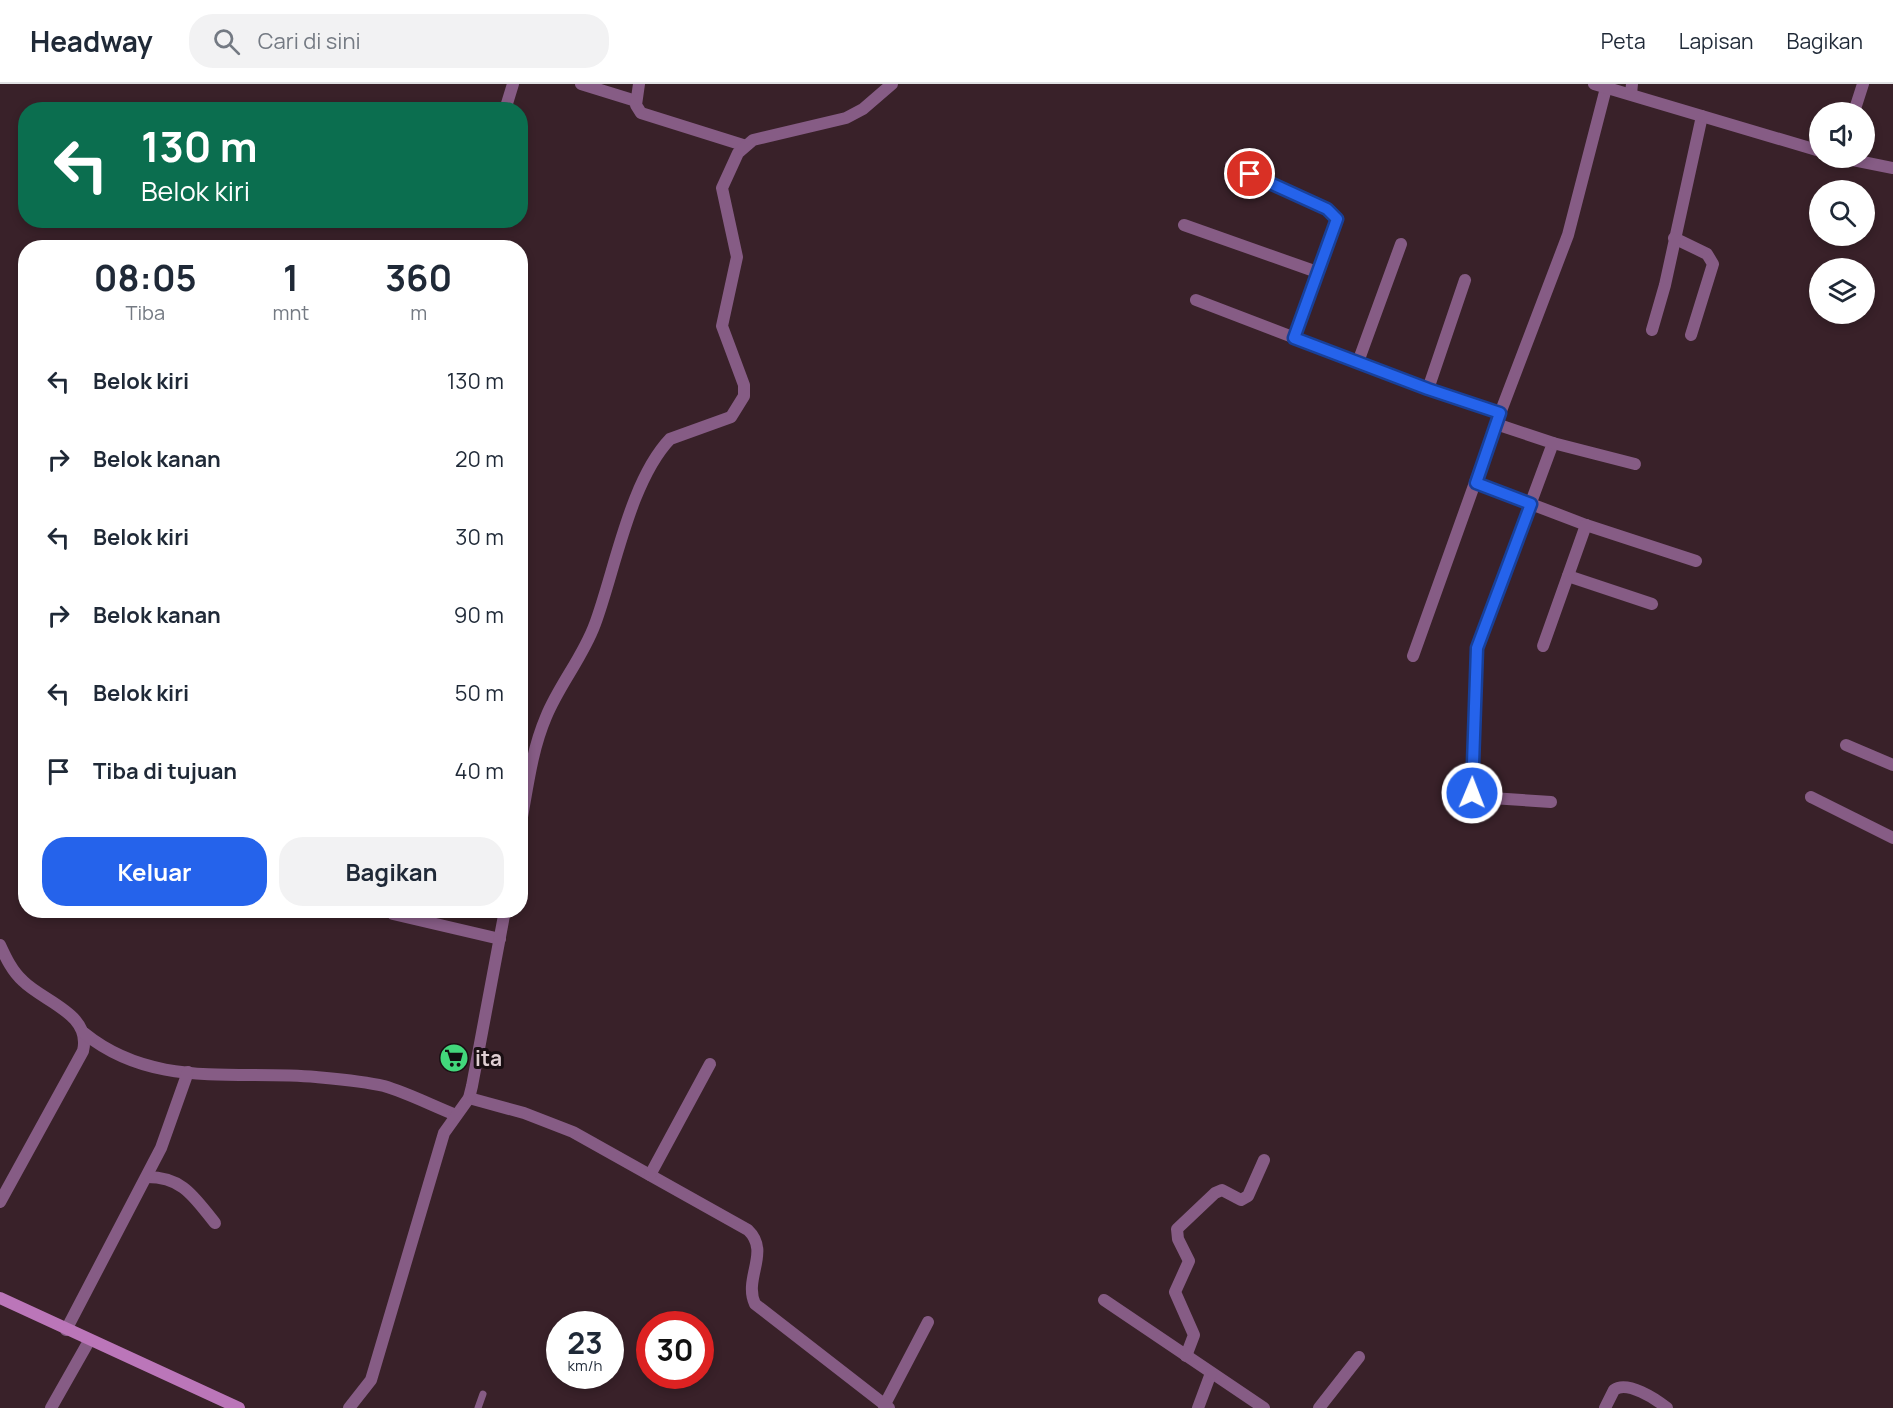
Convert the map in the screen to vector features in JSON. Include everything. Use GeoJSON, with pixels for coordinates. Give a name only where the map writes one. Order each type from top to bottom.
{"type":"FeatureCollection","features":[{"type":"Feature","properties":{"kind":"main road"},"geometry":{"type":"LineString","coordinates":[[0,1298],[89,1341],[239,1408]]}},
{"type":"Feature","properties":{"kind":"street"},"geometry":{"type":"LineString","coordinates":[[507,102],[513,84]]}},
{"type":"Feature","properties":{"kind":"street"},"geometry":{"type":"LineString","coordinates":[[581,84],[636,101]]}},
{"type":"Feature","properties":{"kind":"street"},"geometry":{"type":"LineString","coordinates":[[639,84],[636,101],[638,110],[645,115],[743,145]]}},
{"type":"Feature","properties":{"kind":"street"},"geometry":{"type":"LineString","coordinates":[[528,792],[542,728],[595,626],[631,510],[663,447],[676,435],[730,417],[738,409],[744,396],[744,385],[722,326],[737,257],[722,188],[743,145],[753,140],[846,118],[863,109],[892,84]]}},
{"type":"Feature","properties":{"kind":"street"},"geometry":{"type":"LineString","coordinates":[[1594,84],[1606,88],[1631,89],[1702,116],[1809,148]]}},
{"type":"Feature","properties":{"kind":"street"},"geometry":{"type":"LineString","coordinates":[[1857,102],[1863,84]]}},
{"type":"Feature","properties":{"kind":"street"},"geometry":{"type":"LineString","coordinates":[[1413,656],[1498,418],[1568,235],[1606,88]]}},
{"type":"Feature","properties":{"kind":"street"},"geometry":{"type":"LineString","coordinates":[[1652,330],[1665,285],[1702,116]]}},
{"type":"Feature","properties":{"kind":"street"},"geometry":{"type":"LineString","coordinates":[[1875,164],[1893,168]]}},
{"type":"Feature","properties":{"kind":"street"},"geometry":{"type":"LineString","coordinates":[[1231,165],[1327,209],[1335,216],[1337,223],[1294,338]]}},
{"type":"Feature","properties":{"kind":"street"},"geometry":{"type":"LineString","coordinates":[[1184,225],[1317,272]]}},
{"type":"Feature","properties":{"kind":"street"},"geometry":{"type":"LineString","coordinates":[[1674,238],[1707,254],[1713,264],[1691,335]]}},
{"type":"Feature","properties":{"kind":"street"},"geometry":{"type":"LineString","coordinates":[[1358,362],[1401,244]]}},
{"type":"Feature","properties":{"kind":"street"},"geometry":{"type":"LineString","coordinates":[[1428,389],[1465,280]]}},
{"type":"Feature","properties":{"kind":"street"},"geometry":{"type":"LineString","coordinates":[[1196,300],[1428,389],[1553,443],[1635,464]]}},
{"type":"Feature","properties":{"kind":"street"},"geometry":{"type":"LineString","coordinates":[[1551,802],[1476,797],[1472,793],[1477,648],[1553,443]]}},
{"type":"Feature","properties":{"kind":"street"},"geometry":{"type":"LineString","coordinates":[[1476,483],[1586,525],[1696,561]]}},
{"type":"Feature","properties":{"kind":"street"},"geometry":{"type":"LineString","coordinates":[[1543,646],[1586,525]]}},
{"type":"Feature","properties":{"kind":"street"},"geometry":{"type":"LineString","coordinates":[[1569,576],[1652,604]]}},
{"type":"Feature","properties":{"kind":"street"},"geometry":{"type":"LineString","coordinates":[[1846,745],[1893,765]]}},
{"type":"Feature","properties":{"kind":"street"},"geometry":{"type":"LineString","coordinates":[[1811,797],[1893,838]]}},
{"type":"Feature","properties":{"kind":"street"},"geometry":{"type":"LineString","coordinates":[[410,918],[500,939]]}},
{"type":"Feature","properties":{"kind":"street"},"geometry":{"type":"LineString","coordinates":[[349,1408],[371,1380],[444,1133],[469,1098],[504,918]]}},
{"type":"Feature","properties":{"kind":"street"},"geometry":{"type":"LineString","coordinates":[[0,945],[15,973],[24,983],[74,1019],[84,1033],[122,1058],[152,1068],[188,1072],[316,1077],[384,1086],[456,1115]]}},
{"type":"Feature","properties":{"kind":"street"},"geometry":{"type":"LineString","coordinates":[[0,1202],[83,1051],[84,1033]]}},
{"type":"Feature","properties":{"kind":"street"},"geometry":{"type":"LineString","coordinates":[[650,1175],[710,1064]]}},
{"type":"Feature","properties":{"kind":"street"},"geometry":{"type":"LineString","coordinates":[[66,1330],[161,1148],[188,1072]]}},
{"type":"Feature","properties":{"kind":"street"},"geometry":{"type":"LineString","coordinates":[[469,1098],[547,1121],[650,1175],[754,1236],[759,1250],[751,1289],[755,1304],[887,1407],[928,1322]]}},
{"type":"Feature","properties":{"kind":"street"},"geometry":{"type":"LineString","coordinates":[[1186,1356],[1194,1335],[1175,1292],[1189,1261],[1178,1239],[1177,1229],[1215,1193],[1222,1190],[1241,1200],[1248,1196],[1264,1160]]}},
{"type":"Feature","properties":{"kind":"street"},"geometry":{"type":"LineString","coordinates":[[147,1177],[165,1177],[175,1181],[192,1195],[215,1223]]}},
{"type":"Feature","properties":{"kind":"street"},"geometry":{"type":"LineString","coordinates":[[1104,1300],[1264,1408]]}},
{"type":"Feature","properties":{"kind":"street"},"geometry":{"type":"LineString","coordinates":[[51,1408],[89,1341]]}},
{"type":"Feature","properties":{"kind":"street"},"geometry":{"type":"LineString","coordinates":[[1319,1408],[1359,1358]]}},
{"type":"Feature","properties":{"kind":"street"},"geometry":{"type":"LineString","coordinates":[[1198,1408],[1211,1373]]}},
{"type":"Feature","properties":{"kind":"street"},"geometry":{"type":"LineString","coordinates":[[1605,1408],[1614,1390],[1624,1387],[1645,1394],[1666,1408]]}},
{"type":"Feature","properties":{"kind":"lane"},"geometry":{"type":"LineString","coordinates":[[478,1408],[483,1394]]}},
{"type":"Feature","properties":{"kind":"place","name":"ita"},"geometry":{"type":"Point","coordinates":[454,1058]}},
{"type":"Feature","properties":{"kind":"route"},"geometry":{"type":"LineString","coordinates":[[1250,174],[1327,209],[1337,219],[1294,338],[1428,389],[1500,413],[1476,483],[1531,504],[1477,648],[1472,793]]}}]}
